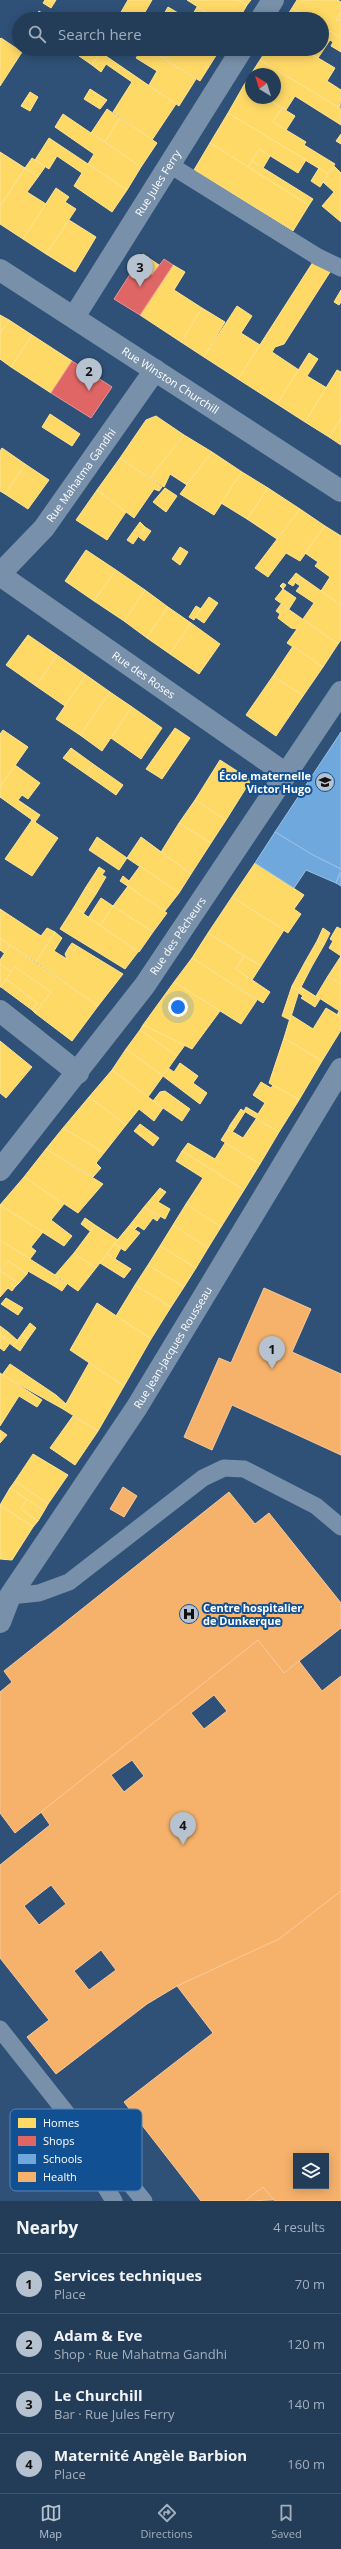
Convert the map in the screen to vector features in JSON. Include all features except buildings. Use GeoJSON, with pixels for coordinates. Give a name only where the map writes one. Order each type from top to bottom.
{"type":"FeatureCollection","features":[{"type":"Feature","properties":{"kind":"street"},"geometry":{"type":"LineString","coordinates":[[265,12],[273,0]]}},
{"type":"Feature","properties":{"kind":"street","name":"Rue Jules Ferry"},"geometry":{"type":"LineString","coordinates":[[74,317],[238,56]]}},
{"type":"Feature","properties":{"kind":"street","name":"Rue Winston Churchill"},"geometry":{"type":"LineString","coordinates":[[0,270],[341,491]]}},
{"type":"Feature","properties":{"kind":"street","name":"Rue Mahatma Gandhi"},"geometry":{"type":"LineString","coordinates":[[0,575],[47,523],[155,370]]}},
{"type":"Feature","properties":{"kind":"street","name":"Rue des Roses"},"geometry":{"type":"LineString","coordinates":[[0,575],[286,774]]}},
{"type":"Feature","properties":{"kind":"street","name":"Rue des Pêcheurs"},"geometry":{"type":"LineString","coordinates":[[0,1170],[117,1024],[182,932],[341,692]]}},
{"type":"Feature","properties":{"kind":"street"},"geometry":{"type":"LineString","coordinates":[[0,1011],[78,1073]]}},
{"type":"Feature","properties":{"kind":"street","name":"Rue Jean-Jacques Rousseau"},"geometry":{"type":"LineString","coordinates":[[0,1622],[5,1592],[137,1407],[341,1069]]}},
{"type":"Feature","properties":{"kind":"lane"},"geometry":{"type":"LineString","coordinates":[[170,165],[318,257],[341,268]]}},
{"type":"Feature","properties":{"kind":"lane"},"geometry":{"type":"LineString","coordinates":[[5,1592],[39,1593],[69,1582],[203,1478],[224,1468],[244,1469],[316,1506],[341,1527]]}},
{"type":"Feature","properties":{"kind":"lane"},"geometry":{"type":"LineString","coordinates":[[0,2029],[63,2109]]}},
{"type":"Feature","properties":{"kind":"lane"},"geometry":{"type":"LineString","coordinates":[[108,2191],[114,2201]]}},
{"type":"Feature","properties":{"kind":"lane"},"geometry":{"type":"LineString","coordinates":[[136,2191],[144,2201]]}},
{"type":"Feature","properties":{"kind":"place","name":"Le Churchill"},"geometry":{"type":"Point","coordinates":[140,287]}},
{"type":"Feature","properties":{"kind":"place","name":"Adam & Eve"},"geometry":{"type":"Point","coordinates":[89,391]}},
{"type":"Feature","properties":{"kind":"place","name":"École maternelle Victor Hugo"},"geometry":{"type":"Point","coordinates":[325,782]}},
{"type":"Feature","properties":{"kind":"place","name":"Services techniques"},"geometry":{"type":"Point","coordinates":[272,1369]}},
{"type":"Feature","properties":{"kind":"place","name":"Centre hospitalier de Dunkerque"},"geometry":{"type":"Point","coordinates":[189,1614]}},
{"type":"Feature","properties":{"kind":"place","name":"Maternité Angèle Barbion"},"geometry":{"type":"Point","coordinates":[183,1845]}}]}
